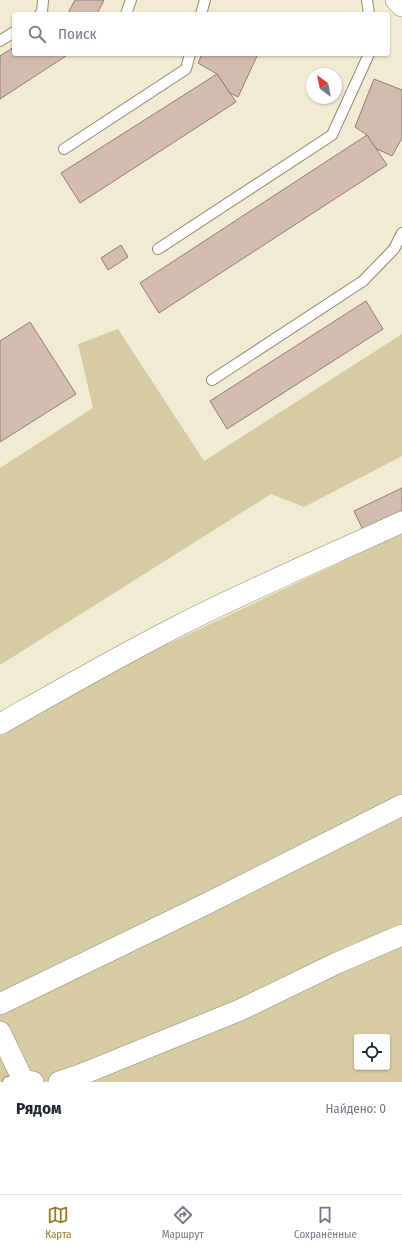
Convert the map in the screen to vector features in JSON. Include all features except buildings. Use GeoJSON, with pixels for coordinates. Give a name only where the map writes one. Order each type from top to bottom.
{"type":"FeatureCollection","features":[{"type":"Feature","properties":{"kind":"street"},"geometry":{"type":"LineString","coordinates":[[396,0],[402,6]]}},
{"type":"Feature","properties":{"kind":"street"},"geometry":{"type":"LineString","coordinates":[[0,724],[96,669],[180,625],[267,583],[402,522]]}},
{"type":"Feature","properties":{"kind":"street"},"geometry":{"type":"LineString","coordinates":[[0,1004],[197,908],[402,805]]}},
{"type":"Feature","properties":{"kind":"street"},"geometry":{"type":"LineString","coordinates":[[59,1082],[80,1075],[240,1010],[337,963],[402,935]]}},
{"type":"Feature","properties":{"kind":"street"},"geometry":{"type":"LineString","coordinates":[[0,1032],[21,1081]]}},
{"type":"Feature","properties":{"kind":"lane"},"geometry":{"type":"LineString","coordinates":[[42,12],[43,0]]}},
{"type":"Feature","properties":{"kind":"lane"},"geometry":{"type":"LineString","coordinates":[[127,12],[131,0]]}},
{"type":"Feature","properties":{"kind":"lane"},"geometry":{"type":"LineString","coordinates":[[202,12],[205,0]]}},
{"type":"Feature","properties":{"kind":"lane"},"geometry":{"type":"LineString","coordinates":[[367,0],[369,12]]}},
{"type":"Feature","properties":{"kind":"lane"},"geometry":{"type":"LineString","coordinates":[[0,41],[12,33]]}},
{"type":"Feature","properties":{"kind":"lane"},"geometry":{"type":"LineString","coordinates":[[64,149],[186,69],[189,56]]}},
{"type":"Feature","properties":{"kind":"lane"},"geometry":{"type":"LineString","coordinates":[[158,249],[332,135],[368,56]]}},
{"type":"Feature","properties":{"kind":"lane"},"geometry":{"type":"LineString","coordinates":[[212,380],[363,281],[394,249],[402,233]]}},
{"type":"Feature","properties":{"kind":"shaded area"},"geometry":{"type":"Polygon","coordinates":[[[118,329],[204,461],[402,334],[402,456],[304,507],[271,494],[0,665],[0,468],[93,408],[78,344],[118,329]]]}},
{"type":"Feature","properties":{"kind":"shaded area"},"geometry":{"type":"Polygon","coordinates":[[[402,533],[402,1082],[0,1082],[0,733],[149,653],[402,533]]]}}]}
